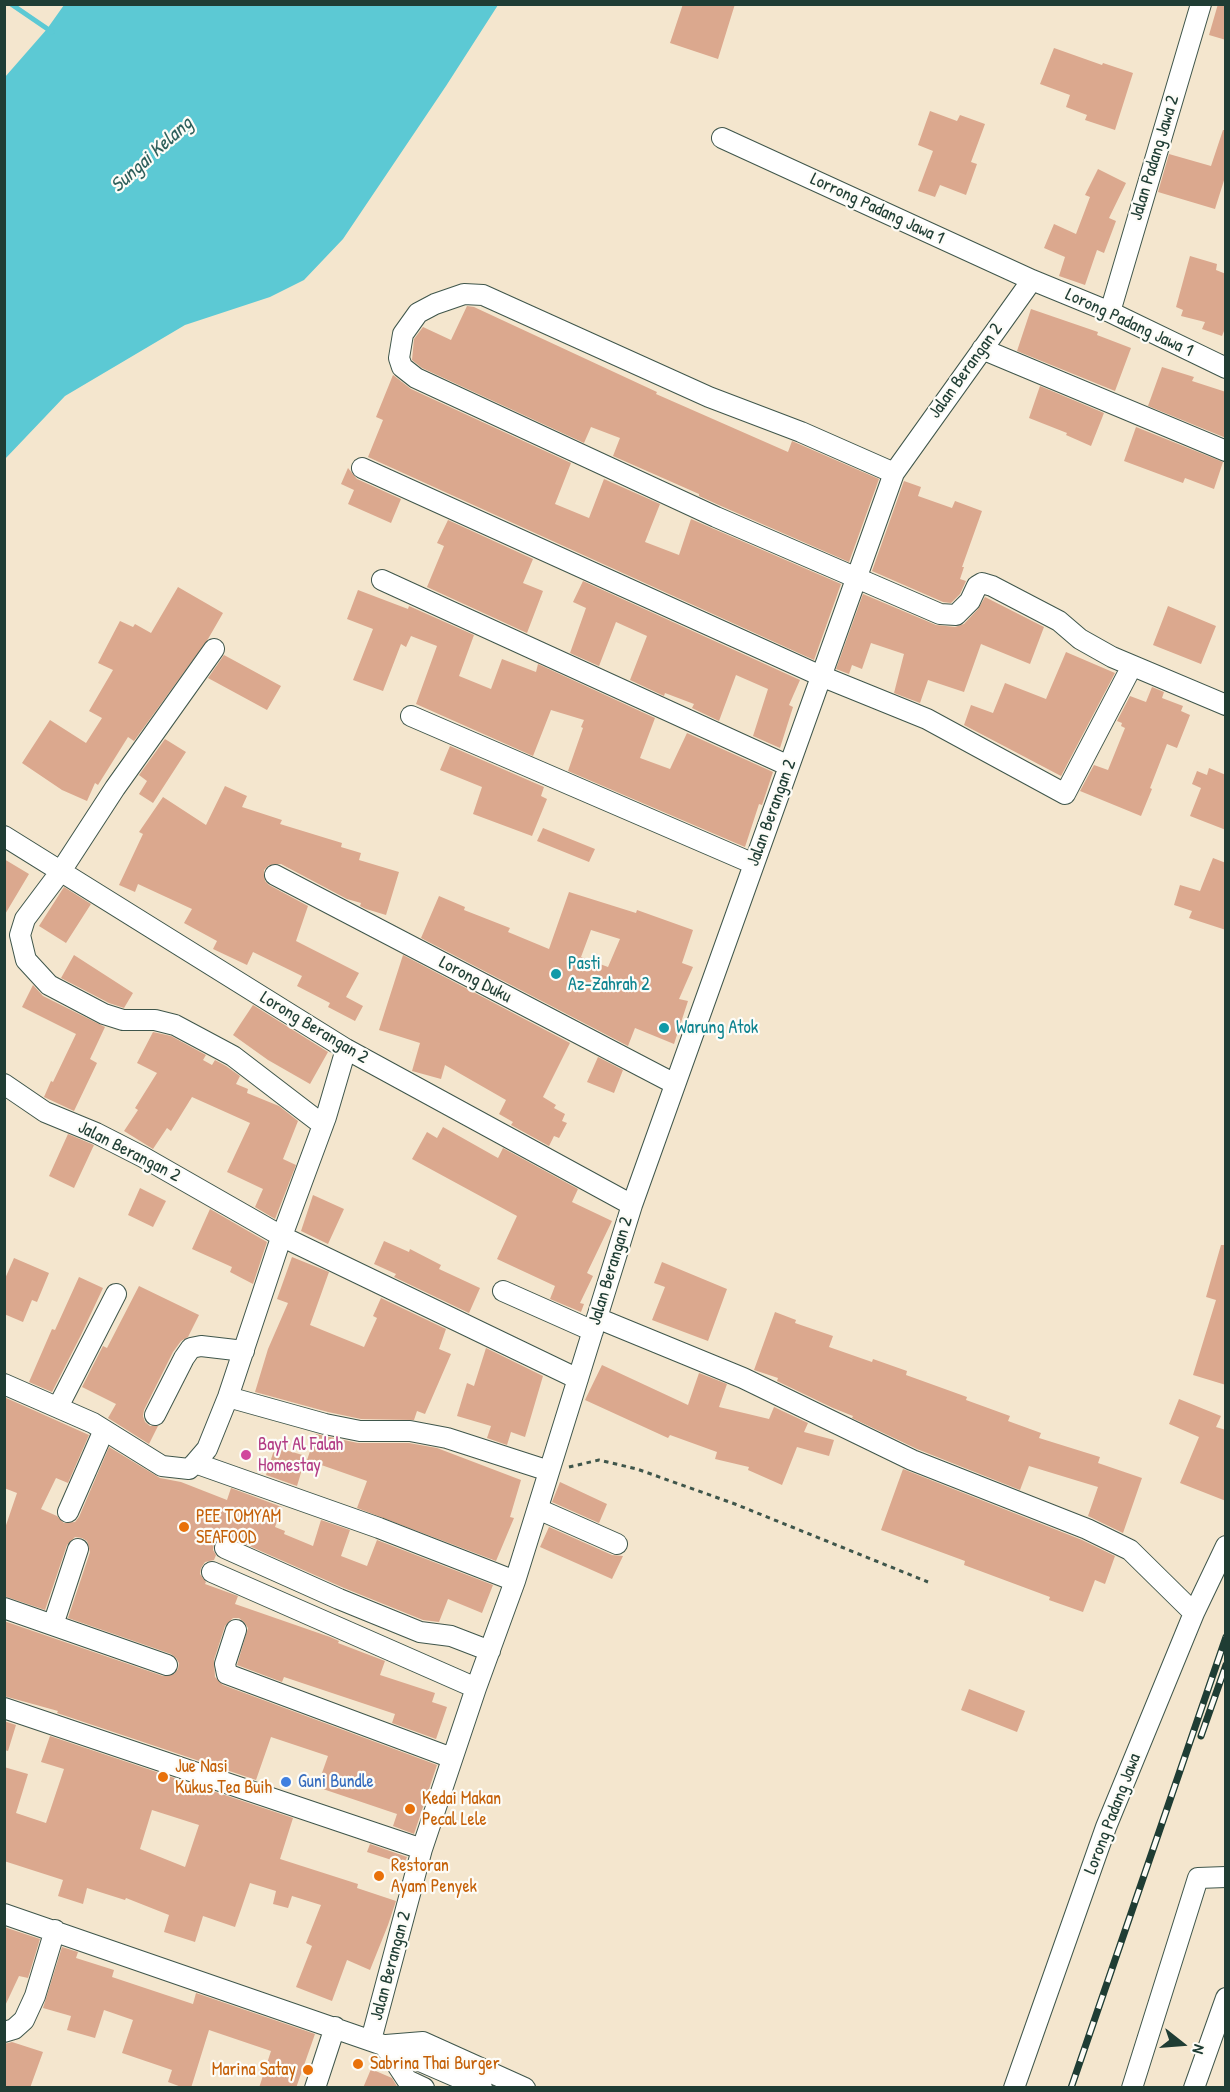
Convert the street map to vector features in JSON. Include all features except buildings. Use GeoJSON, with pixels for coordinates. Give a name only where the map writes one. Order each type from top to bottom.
{"type":"FeatureCollection","features":[{"type":"Feature","properties":{"kind":"street","name":"Jalan Padang Jawa 2"},"geometry":{"type":"LineString","coordinates":[[1110,312],[1201,4]]}},
{"type":"Feature","properties":{"kind":"street","name":"Lorrong Padang Jawa 1"},"geometry":{"type":"LineString","coordinates":[[722,138],[1032,280]]}},
{"type":"Feature","properties":{"kind":"street","name":"Lorong Padang Jawa 1"},"geometry":{"type":"LineString","coordinates":[[1032,280],[1110,312],[1226,368]]}},
{"type":"Feature","properties":{"kind":"street","name":"Jalan Berangan 2"},"geometry":{"type":"LineString","coordinates":[[377,2043],[422,1849],[476,1688],[516,1581],[632,1205],[894,473],[1032,280]]}},
{"type":"Feature","properties":{"kind":"street"},"geometry":{"type":"LineString","coordinates":[[894,473],[801,432],[709,397],[483,295],[464,294],[435,304],[418,313],[403,334],[399,358],[402,367],[416,378],[716,517],[857,576],[940,614],[956,615],[970,601],[977,586],[982,583],[992,586],[1059,621],[1093,647],[1132,666],[1226,705]]}},
{"type":"Feature","properties":{"kind":"street"},"geometry":{"type":"LineString","coordinates":[[982,349],[1226,451]]}},
{"type":"Feature","properties":{"kind":"street"},"geometry":{"type":"LineString","coordinates":[[362,468],[821,676],[927,719],[1065,794],[1132,666]]}},
{"type":"Feature","properties":{"kind":"street"},"geometry":{"type":"LineString","coordinates":[[382,580],[789,766]]}},
{"type":"Feature","properties":{"kind":"street"},"geometry":{"type":"LineString","coordinates":[[214,649],[115,788],[61,871],[26,919],[20,935],[26,960],[49,985],[104,1014],[123,1020],[155,1020],[175,1025],[232,1056],[323,1125]]}},
{"type":"Feature","properties":{"kind":"street"},"geometry":{"type":"LineString","coordinates":[[411,716],[754,864]]}},
{"type":"Feature","properties":{"kind":"street","name":"Lorong Berangan 2"},"geometry":{"type":"LineString","coordinates":[[4,837],[346,1049],[632,1205]]}},
{"type":"Feature","properties":{"kind":"street","name":"Lorong Duku"},"geometry":{"type":"LineString","coordinates":[[275,875],[675,1084]]}},
{"type":"Feature","properties":{"kind":"street"},"geometry":{"type":"LineString","coordinates":[[4,1384],[104,1430],[162,1466],[189,1469],[207,1449],[228,1397],[279,1244],[323,1125],[346,1049]]}},
{"type":"Feature","properties":{"kind":"street","name":"Jalan Berangan 2"},"geometry":{"type":"LineString","coordinates":[[4,1084],[45,1112],[96,1133],[143,1157],[283,1237],[578,1379]]}},
{"type":"Feature","properties":{"kind":"street"},"geometry":{"type":"LineString","coordinates":[[503,1291],[743,1378],[912,1460],[1087,1529],[1130,1550],[1194,1613]]}},
{"type":"Feature","properties":{"kind":"street"},"geometry":{"type":"LineString","coordinates":[[58,1407],[116,1294]]}},
{"type":"Feature","properties":{"kind":"street"},"geometry":{"type":"LineString","coordinates":[[155,1415],[191,1348],[201,1346],[244,1351]]}},
{"type":"Feature","properties":{"kind":"street"},"geometry":{"type":"LineString","coordinates":[[228,1397],[325,1424],[360,1431],[410,1431],[447,1438],[549,1472]]}},
{"type":"Feature","properties":{"kind":"street"},"geometry":{"type":"LineString","coordinates":[[68,1512],[104,1430]]}},
{"type":"Feature","properties":{"kind":"street"},"geometry":{"type":"LineString","coordinates":[[195,1463],[379,1528],[516,1581]]}},
{"type":"Feature","properties":{"kind":"street"},"geometry":{"type":"LineString","coordinates":[[538,1509],[617,1544]]}},
{"type":"Feature","properties":{"kind":"street","name":"Lorong Padang Jawa"},"geometry":{"type":"LineString","coordinates":[[1014,2088],[1106,1827],[1194,1613],[1226,1546]]}},
{"type":"Feature","properties":{"kind":"street"},"geometry":{"type":"LineString","coordinates":[[225,1548],[420,1632],[451,1636],[490,1652]]}},
{"type":"Feature","properties":{"kind":"street"},"geometry":{"type":"LineString","coordinates":[[53,1625],[78,1549]]}},
{"type":"Feature","properties":{"kind":"street"},"geometry":{"type":"LineString","coordinates":[[212,1572],[476,1688]]}},
{"type":"Feature","properties":{"kind":"street"},"geometry":{"type":"LineString","coordinates":[[4,1608],[167,1665]]}},
{"type":"Feature","properties":{"kind":"street"},"geometry":{"type":"LineString","coordinates":[[236,1630],[225,1664],[227,1674],[452,1758]]}},
{"type":"Feature","properties":{"kind":"street"},"geometry":{"type":"LineString","coordinates":[[4,1708],[422,1849]]}},
{"type":"Feature","properties":{"kind":"street"},"geometry":{"type":"LineString","coordinates":[[1132,2088],[1198,1878],[1226,1877]]}},
{"type":"Feature","properties":{"kind":"street"},"geometry":{"type":"LineString","coordinates":[[4,1914],[335,2027],[482,2088]]}},
{"type":"Feature","properties":{"kind":"street"},"geometry":{"type":"LineString","coordinates":[[4,2032],[14,2029],[24,2020],[35,1996],[55,1930]]}},
{"type":"Feature","properties":{"kind":"street"},"geometry":{"type":"LineString","coordinates":[[1194,2088],[1226,1998]]}},
{"type":"Feature","properties":{"kind":"street"},"geometry":{"type":"LineString","coordinates":[[315,2088],[335,2027]]}},
{"type":"Feature","properties":{"kind":"street"},"geometry":{"type":"LineString","coordinates":[[377,2043],[423,2042],[525,2088]]}},
{"type":"Feature","properties":{"kind":"street"},"geometry":{"type":"LineString","coordinates":[[377,2043],[407,2080],[424,2088]]}},
{"type":"Feature","properties":{"kind":"path"},"geometry":{"type":"LineString","coordinates":[[549,1472],[599,1460],[637,1468],[735,1504],[928,1582]]}},
{"type":"Feature","properties":{"kind":"water","name":"Sungai Kelang"},"geometry":{"type":"Polygon","coordinates":[[[64,5],[498,5],[343,239],[304,280],[270,297],[185,325],[65,396],[5,459],[5,77],[47,29],[64,5]]]}},
{"type":"Feature","properties":{"kind":"waterway"},"geometry":{"type":"LineString","coordinates":[[11,4],[52,32]]}},
{"type":"Feature","properties":{"kind":"railway"},"geometry":{"type":"LineString","coordinates":[[1071,2088],[1226,1637]]}},
{"type":"Feature","properties":{"kind":"railway"},"geometry":{"type":"LineString","coordinates":[[1201,1736],[1226,1665]]}},
{"type":"Feature","properties":{"kind":"place","name":"Pasti Az-Zahrah 2"},"geometry":{"type":"Point","coordinates":[556,974]}},
{"type":"Feature","properties":{"kind":"place","name":"Warung Atok"},"geometry":{"type":"Point","coordinates":[664,1028]}},
{"type":"Feature","properties":{"kind":"place","name":"Bayt Al Falah Homestay"},"geometry":{"type":"Point","coordinates":[246,1455]}},
{"type":"Feature","properties":{"kind":"place","name":"PEE TOMYAM SEAFOOD"},"geometry":{"type":"Point","coordinates":[184,1527]}},
{"type":"Feature","properties":{"kind":"place","name":"Jue Nasi Kukus Tea Buih"},"geometry":{"type":"Point","coordinates":[163,1777]}},
{"type":"Feature","properties":{"kind":"place","name":"Guni Bundle"},"geometry":{"type":"Point","coordinates":[286,1782]}},
{"type":"Feature","properties":{"kind":"place","name":"Kedai Makan Pecal Lele"},"geometry":{"type":"Point","coordinates":[410,1809]}},
{"type":"Feature","properties":{"kind":"place","name":"Restoran Ayam Penyek"},"geometry":{"type":"Point","coordinates":[379,1876]}},
{"type":"Feature","properties":{"kind":"place","name":"Sabrina Thai Burger"},"geometry":{"type":"Point","coordinates":[358,2064]}},
{"type":"Feature","properties":{"kind":"place","name":"Marina Satay"},"geometry":{"type":"Point","coordinates":[308,2070]}}]}
